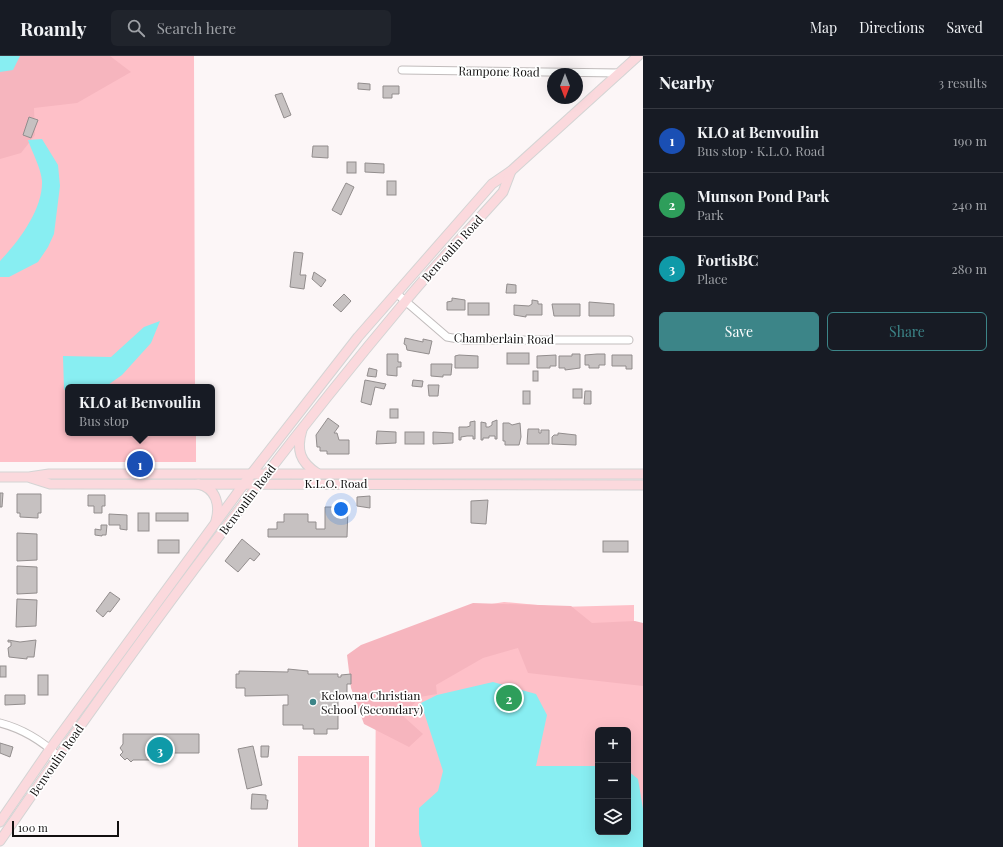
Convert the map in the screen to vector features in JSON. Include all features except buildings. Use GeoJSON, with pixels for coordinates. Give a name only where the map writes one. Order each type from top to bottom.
{"type":"FeatureCollection","features":[{"type":"Feature","properties":{"kind":"main road","name":"Benvoulin Road"},"geometry":{"type":"LineString","coordinates":[[0,822],[50,749],[252,473],[358,337],[492,184],[511,171],[638,56]]}},
{"type":"Feature","properties":{"kind":"main road","name":"Benvoulin Road"},"geometry":{"type":"LineString","coordinates":[[0,841],[58,756],[258,483],[405,302],[503,192],[511,171]]}},
{"type":"Feature","properties":{"kind":"main road"},"geometry":{"type":"LineString","coordinates":[[303,427],[299,439],[299,455],[308,467],[318,473]]}},
{"type":"Feature","properties":{"kind":"main road","name":"K.L.O. Road"},"geometry":{"type":"LineString","coordinates":[[0,477],[30,477],[49,474],[252,473],[643,474]]}},
{"type":"Feature","properties":{"kind":"main road","name":"K.L.O. Road"},"geometry":{"type":"LineString","coordinates":[[30,477],[50,484],[258,483],[643,485]]}},
{"type":"Feature","properties":{"kind":"main road"},"geometry":{"type":"LineString","coordinates":[[195,483],[208,488],[216,499],[218,508],[215,525]]}},
{"type":"Feature","properties":{"kind":"street","name":"Rampone Road"},"geometry":{"type":"LineString","coordinates":[[402,70],[620,73]]}},
{"type":"Feature","properties":{"kind":"street","name":"Chamberlain Road"},"geometry":{"type":"LineString","coordinates":[[396,293],[447,337],[458,339],[629,340]]}},
{"type":"Feature","properties":{"kind":"street"},"geometry":{"type":"LineString","coordinates":[[0,724],[14,727],[40,740],[58,756]]}},
{"type":"Feature","properties":{"kind":"shaded area"},"geometry":{"type":"Polygon","coordinates":[[[0,56],[194,56],[195,384],[65,384],[65,436],[196,436],[196,462],[0,462],[0,56]]]}},
{"type":"Feature","properties":{"kind":"shaded area"},"geometry":{"type":"Polygon","coordinates":[[[0,56],[110,56],[131,72],[77,103],[34,108],[35,135],[21,153],[0,159],[0,56]]]}},
{"type":"Feature","properties":{"kind":"shaded area"},"geometry":{"type":"Polygon","coordinates":[[[504,602],[559,607],[634,605],[634,665],[643,665],[643,847],[375,847],[376,665],[473,607],[504,602]]]}},
{"type":"Feature","properties":{"kind":"shaded area"},"geometry":{"type":"Polygon","coordinates":[[[473,603],[571,606],[592,623],[635,621],[643,623],[643,686],[528,673],[518,648],[483,658],[436,685],[437,694],[420,697],[403,716],[423,734],[409,747],[364,724],[351,688],[347,655],[361,645],[473,603]]]}},
{"type":"Feature","properties":{"kind":"shaded area"},"geometry":{"type":"Polygon","coordinates":[[[298,756],[369,756],[369,847],[298,847],[298,756]]]}},
{"type":"Feature","properties":{"kind":"water"},"geometry":{"type":"Polygon","coordinates":[[[0,56],[20,56],[13,70],[0,72],[0,56]]]}},
{"type":"Feature","properties":{"kind":"water"},"geometry":{"type":"Polygon","coordinates":[[[42,139],[58,165],[60,186],[54,234],[48,247],[38,262],[9,277],[0,277],[0,261],[22,234],[39,202],[42,181],[38,165],[28,140],[42,139]]]}},
{"type":"Feature","properties":{"kind":"water"},"geometry":{"type":"Polygon","coordinates":[[[160,321],[151,343],[122,375],[109,384],[65,384],[65,390],[63,356],[111,357],[144,327],[160,321]]]}},
{"type":"Feature","properties":{"kind":"water"},"geometry":{"type":"Polygon","coordinates":[[[493,682],[536,694],[547,715],[536,766],[595,766],[595,835],[631,835],[631,773],[638,779],[643,809],[643,847],[422,847],[419,834],[419,808],[438,791],[443,771],[421,703],[437,695],[493,682]]]}},
{"type":"Feature","properties":{"kind":"place","name":"KLO at Benvoulin"},"geometry":{"type":"Point","coordinates":[140,464]}},
{"type":"Feature","properties":{"kind":"place","name":"Munson Pond Park"},"geometry":{"type":"Point","coordinates":[509,698]}},
{"type":"Feature","properties":{"kind":"place","name":"Kelowna Christian School (Secondary)"},"geometry":{"type":"Point","coordinates":[313,702]}},
{"type":"Feature","properties":{"kind":"place","name":"FortisBC"},"geometry":{"type":"Point","coordinates":[160,750]}}]}
